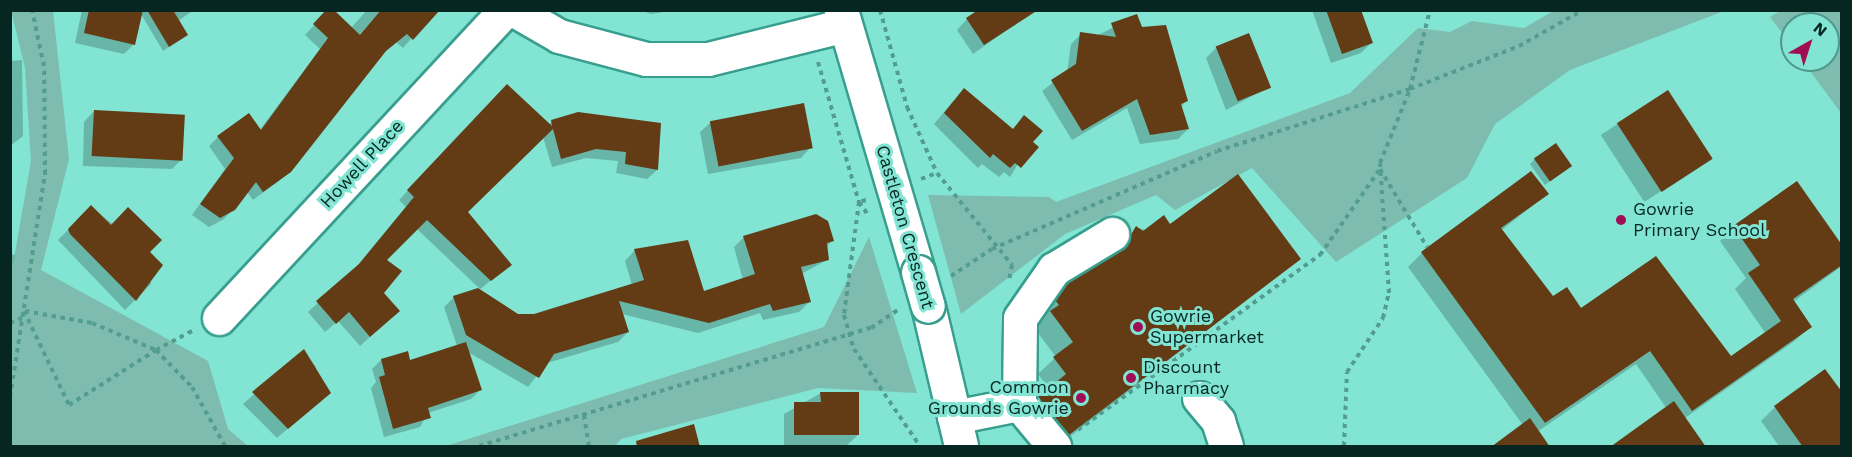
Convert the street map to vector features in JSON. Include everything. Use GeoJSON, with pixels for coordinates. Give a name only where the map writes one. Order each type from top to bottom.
{"type":"FeatureCollection","features":[{"type":"Feature","properties":{"kind":"street","name":"Howell Place"},"geometry":{"type":"LineString","coordinates":[[219,318],[505,10]]}},
{"type":"Feature","properties":{"kind":"street"},"geometry":{"type":"LineString","coordinates":[[514,10],[559,36],[646,59],[708,59],[810,35],[843,18]]}},
{"type":"Feature","properties":{"kind":"street","name":"Castleton Crescent"},"geometry":{"type":"LineString","coordinates":[[843,18],[928,306],[957,432]]}},
{"type":"Feature","properties":{"kind":"street"},"geometry":{"type":"LineString","coordinates":[[1019,404],[1020,318],[1054,269],[1112,234]]}},
{"type":"Feature","properties":{"kind":"street"},"geometry":{"type":"LineString","coordinates":[[1199,398],[1218,421],[1226,447]]}},
{"type":"Feature","properties":{"kind":"street"},"geometry":{"type":"LineString","coordinates":[[1019,404],[1065,440]]}},
{"type":"Feature","properties":{"kind":"street"},"geometry":{"type":"LineString","coordinates":[[957,432],[1019,404]]}},
{"type":"Feature","properties":{"kind":"path"},"geometry":{"type":"LineString","coordinates":[[10,398],[45,174],[44,66],[32,10]]}},
{"type":"Feature","properties":{"kind":"path"},"geometry":{"type":"LineString","coordinates":[[880,10],[907,107],[937,173],[1012,264],[1008,286]]}},
{"type":"Feature","properties":{"kind":"path"},"geometry":{"type":"LineString","coordinates":[[1065,440],[1320,255],[1380,169],[1410,89],[1430,10]]}},
{"type":"Feature","properties":{"kind":"path"},"geometry":{"type":"LineString","coordinates":[[1410,89],[1519,46],[1582,10]]}},
{"type":"Feature","properties":{"kind":"path"},"geometry":{"type":"LineString","coordinates":[[810,35],[860,202],[844,315],[854,349],[920,447]]}},
{"type":"Feature","properties":{"kind":"path"},"geometry":{"type":"LineString","coordinates":[[1380,169],[1427,247]]}},
{"type":"Feature","properties":{"kind":"path"},"geometry":{"type":"LineString","coordinates":[[1344,447],[1347,372],[1383,318],[1389,293],[1380,169]]}},
{"type":"Feature","properties":{"kind":"path"},"geometry":{"type":"LineString","coordinates":[[860,202],[937,173]]}},
{"type":"Feature","properties":{"kind":"path"},"geometry":{"type":"LineString","coordinates":[[24,310],[92,323],[156,350],[192,387],[225,447]]}},
{"type":"Feature","properties":{"kind":"path"},"geometry":{"type":"LineString","coordinates":[[24,310],[69,405],[156,350],[219,318]]}},
{"type":"Feature","properties":{"kind":"path"},"geometry":{"type":"LineString","coordinates":[[10,323],[23,318]]}},
{"type":"Feature","properties":{"kind":"path"},"geometry":{"type":"LineString","coordinates":[[584,415],[589,447]]}},
{"type":"Feature","properties":{"kind":"shaded area"},"geometry":{"type":"Polygon","coordinates":[[[11,10],[53,11],[69,159],[41,270],[208,361],[228,429],[248,446],[11,446],[11,276],[31,161],[25,68],[11,10]]]}},
{"type":"Feature","properties":{"kind":"shaded area"},"geometry":{"type":"Polygon","coordinates":[[[1553,11],[1724,11],[1570,70],[1495,124],[1467,178],[1336,262],[1252,168],[1175,210],[1156,195],[1065,234],[961,314],[928,195],[1049,197],[1056,202],[1350,93],[1418,28],[1450,32],[1472,21],[1524,28],[1553,11]]]}},
{"type":"Feature","properties":{"kind":"shaded area"},"geometry":{"type":"Polygon","coordinates":[[[1780,11],[1841,11],[1841,113],[1811,72],[1840,72],[1840,12],[1780,12],[1780,30],[1770,17],[1780,11]]]}},
{"type":"Feature","properties":{"kind":"shaded area"},"geometry":{"type":"Polygon","coordinates":[[[869,237],[917,393],[818,388],[621,439],[615,446],[446,446],[824,327],[869,237]]]}},
{"type":"Feature","properties":{"kind":"building"},"geometry":{"type":"Polygon","coordinates":[[[89,10],[143,10],[135,45],[84,33],[89,10]]]}},
{"type":"Feature","properties":{"kind":"building"},"geometry":{"type":"Polygon","coordinates":[[[147,10],[173,10],[188,35],[169,47],[147,10]]]}},
{"type":"Feature","properties":{"kind":"building"},"geometry":{"type":"Polygon","coordinates":[[[326,10],[334,10],[360,35],[381,10],[440,10],[413,40],[407,34],[386,51],[291,172],[263,192],[256,182],[235,210],[220,218],[200,204],[234,158],[217,136],[249,113],[261,130],[328,38],[313,24],[326,10]]]}},
{"type":"Feature","properties":{"kind":"building"},"geometry":{"type":"Polygon","coordinates":[[[978,10],[1038,10],[984,45],[966,18],[978,10]]]}},
{"type":"Feature","properties":{"kind":"building"},"geometry":{"type":"Polygon","coordinates":[[[1326,10],[1361,10],[1373,43],[1342,54],[1326,10]]]}},
{"type":"Feature","properties":{"kind":"building"},"geometry":{"type":"Polygon","coordinates":[[[1137,14],[1142,27],[1166,25],[1188,101],[1181,104],[1189,129],[1150,135],[1137,99],[1082,131],[1051,80],[1076,64],[1080,32],[1116,37],[1111,23],[1137,14]]]}},
{"type":"Feature","properties":{"kind":"building"},"geometry":{"type":"Polygon","coordinates":[[[1249,33],[1271,88],[1238,101],[1216,46],[1249,33]]]}},
{"type":"Feature","properties":{"kind":"building"},"geometry":{"type":"Polygon","coordinates":[[[507,84],[552,126],[551,120],[578,112],[661,123],[658,170],[625,164],[626,152],[596,149],[561,159],[553,129],[468,212],[512,265],[491,281],[427,220],[387,260],[402,271],[384,293],[400,311],[370,337],[349,312],[336,324],[316,301],[359,264],[414,197],[407,190],[507,84]]]}},
{"type":"Feature","properties":{"kind":"building"},"geometry":{"type":"Polygon","coordinates":[[[964,88],[1013,129],[1024,115],[1043,131],[1033,142],[1039,147],[1021,168],[1015,163],[1010,168],[993,154],[990,158],[944,113],[964,88]]]}},
{"type":"Feature","properties":{"kind":"building"},"geometry":{"type":"Polygon","coordinates":[[[1668,90],[1713,159],[1662,192],[1617,123],[1668,90]]]}},
{"type":"Feature","properties":{"kind":"building"},"geometry":{"type":"Polygon","coordinates":[[[804,103],[813,148],[719,166],[710,121],[804,103]]]}},
{"type":"Feature","properties":{"kind":"building"},"geometry":{"type":"Polygon","coordinates":[[[94,110],[185,115],[182,161],[92,156],[94,110]]]}},
{"type":"Feature","properties":{"kind":"building"},"geometry":{"type":"Polygon","coordinates":[[[1556,143],[1572,166],[1550,181],[1534,158],[1556,143]]]}},
{"type":"Feature","properties":{"kind":"building"},"geometry":{"type":"Polygon","coordinates":[[[1531,171],[1549,194],[1501,228],[1553,296],[1567,287],[1581,308],[1656,256],[1731,356],[1781,321],[1748,273],[1760,265],[1733,226],[1797,181],[1842,245],[1842,265],[1793,299],[1812,327],[1692,411],[1650,351],[1545,423],[1421,252],[1531,171]]]}},
{"type":"Feature","properties":{"kind":"building","name":"Gowrie Supermarket"},"geometry":{"type":"Polygon","coordinates":[[[1238,174],[1301,259],[1069,435],[1038,397],[1066,374],[1053,357],[1073,342],[1050,311],[1059,305],[1055,300],[1067,283],[1122,250],[1136,226],[1143,231],[1164,215],[1170,224],[1238,174]]]}},
{"type":"Feature","properties":{"kind":"building"},"geometry":{"type":"Polygon","coordinates":[[[91,205],[111,225],[128,207],[162,240],[150,252],[163,265],[136,301],[70,234],[68,229],[91,205]]]}},
{"type":"Feature","properties":{"kind":"building"},"geometry":{"type":"Polygon","coordinates":[[[816,214],[828,221],[834,241],[827,243],[829,260],[801,267],[811,302],[773,311],[770,304],[709,323],[619,301],[629,332],[554,354],[539,378],[466,335],[453,296],[478,288],[518,314],[534,314],[644,280],[634,249],[688,240],[704,291],[755,274],[743,236],[816,214]]]}},
{"type":"Feature","properties":{"kind":"building"},"geometry":{"type":"Polygon","coordinates":[[[466,342],[482,390],[428,408],[431,418],[393,429],[379,377],[385,375],[381,359],[408,351],[410,360],[466,342]]]}},
{"type":"Feature","properties":{"kind":"building"},"geometry":{"type":"Polygon","coordinates":[[[304,349],[331,393],[288,429],[252,392],[304,349]]]}},
{"type":"Feature","properties":{"kind":"building"},"geometry":{"type":"Polygon","coordinates":[[[1825,369],[1842,392],[1842,447],[1803,447],[1774,406],[1825,369]]]}},
{"type":"Feature","properties":{"kind":"building"},"geometry":{"type":"Polygon","coordinates":[[[820,392],[859,392],[859,435],[794,435],[794,402],[821,402],[820,392]]]}},
{"type":"Feature","properties":{"kind":"building"},"geometry":{"type":"Polygon","coordinates":[[[1674,401],[1706,447],[1610,447],[1674,401]]]}},
{"type":"Feature","properties":{"kind":"building"},"geometry":{"type":"Polygon","coordinates":[[[1530,418],[1550,447],[1491,447],[1530,418]]]}},
{"type":"Feature","properties":{"kind":"building"},"geometry":{"type":"Polygon","coordinates":[[[694,424],[700,447],[637,447],[636,441],[694,424]]]}},
{"type":"Feature","properties":{"kind":"place","name":"Gowrie Primary School"},"geometry":{"type":"Point","coordinates":[1621,220]}},
{"type":"Feature","properties":{"kind":"place","name":"Gowrie Supermarket"},"geometry":{"type":"Point","coordinates":[1138,327]}},
{"type":"Feature","properties":{"kind":"place","name":"Discount Pharmacy"},"geometry":{"type":"Point","coordinates":[1131,378]}},
{"type":"Feature","properties":{"kind":"place","name":"Common Grounds Gowrie"},"geometry":{"type":"Point","coordinates":[1081,398]}}]}
